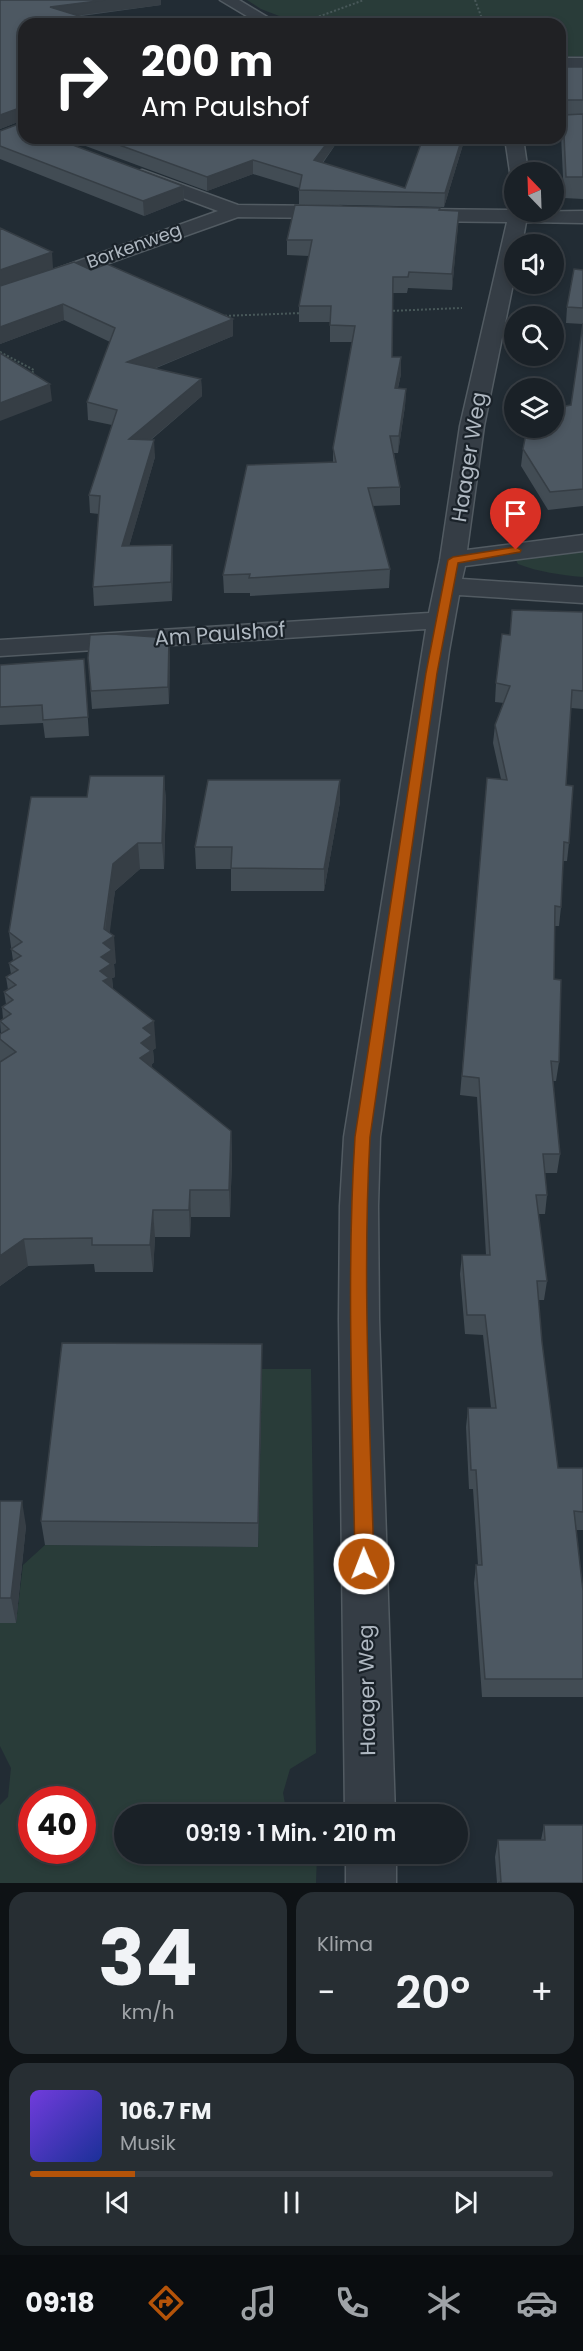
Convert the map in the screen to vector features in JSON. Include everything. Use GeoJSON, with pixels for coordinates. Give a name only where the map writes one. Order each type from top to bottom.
{"type":"FeatureCollection","features":[{"type":"Feature","properties":{"kind":"street"},"geometry":{"type":"LineString","coordinates":[[228,0],[261,18]]}},
{"type":"Feature","properties":{"kind":"street"},"geometry":{"type":"LineString","coordinates":[[566,63],[583,63]]}},
{"type":"Feature","properties":{"kind":"street"},"geometry":{"type":"LineString","coordinates":[[515,144],[519,162]]}},
{"type":"Feature","properties":{"kind":"street"},"geometry":{"type":"LineString","coordinates":[[128,171],[236,211],[353,213]]}},
{"type":"Feature","properties":{"kind":"street","name":"Borkenweg"},"geometry":{"type":"LineString","coordinates":[[0,296],[139,244],[236,211]]}},
{"type":"Feature","properties":{"kind":"street"},"geometry":{"type":"LineString","coordinates":[[399,215],[504,214]]}},
{"type":"Feature","properties":{"kind":"street"},"geometry":{"type":"LineString","coordinates":[[564,216],[583,217]]}},
{"type":"Feature","properties":{"kind":"street","name":"Haager Weg"},"geometry":{"type":"LineString","coordinates":[[370,1804],[359,1308],[358,1206],[362,1149],[440,620],[451,573],[472,426],[517,222]]}},
{"type":"Feature","properties":{"kind":"street"},"geometry":{"type":"LineString","coordinates":[[451,573],[583,543]]}},
{"type":"Feature","properties":{"kind":"street"},"geometry":{"type":"LineString","coordinates":[[451,573],[583,595]]}},
{"type":"Feature","properties":{"kind":"street","name":"Am Paulshof"},"geometry":{"type":"LineString","coordinates":[[0,648],[440,620]]}},
{"type":"Feature","properties":{"kind":"street"},"geometry":{"type":"LineString","coordinates":[[371,1864],[371,1883]]}},
{"type":"Feature","properties":{"kind":"path"},"geometry":{"type":"LineString","coordinates":[[314,18],[364,0]]}},
{"type":"Feature","properties":{"kind":"path"},"geometry":{"type":"LineString","coordinates":[[475,0],[482,18]]}},
{"type":"Feature","properties":{"kind":"path"},"geometry":{"type":"LineString","coordinates":[[379,311],[499,307]]}},
{"type":"Feature","properties":{"kind":"path"},"geometry":{"type":"LineString","coordinates":[[211,316],[307,313]]}},
{"type":"Feature","properties":{"kind":"path"},"geometry":{"type":"LineString","coordinates":[[0,352],[34,370],[26,382]]}},
{"type":"Feature","properties":{"kind":"green space"},"geometry":{"type":"Polygon","coordinates":[[[247,0],[583,0],[583,56],[566,57],[566,18],[284,18],[261,9],[247,0]]]}},
{"type":"Feature","properties":{"kind":"green space"},"geometry":{"type":"Polygon","coordinates":[[[583,549],[583,577],[534,569],[518,564],[515,558],[583,549]]]}},
{"type":"Feature","properties":{"kind":"green space"},"geometry":{"type":"Polygon","coordinates":[[[262,1369],[311,1369],[316,1753],[290,1769],[283,1793],[285,1804],[114,1804],[114,1864],[317,1864],[316,1883],[0,1883],[0,1805],[8,1797],[11,1768],[0,1746],[0,1623],[16,1623],[23,1565],[45,1545],[258,1547],[262,1369]]]}},
{"type":"Feature","properties":{"kind":"building"},"geometry":{"type":"Polygon","coordinates":[[[0,0],[105,0],[50,7],[86,18],[18,18],[18,108],[0,115],[0,0]]]}},
{"type":"Feature","properties":{"kind":"building"},"geometry":{"type":"Polygon","coordinates":[[[566,67],[583,67],[583,100],[566,100],[566,67]]]}},
{"type":"Feature","properties":{"kind":"building"},"geometry":{"type":"Polygon","coordinates":[[[583,114],[583,177],[566,177],[566,115],[583,114]]]}},
{"type":"Feature","properties":{"kind":"building"},"geometry":{"type":"Polygon","coordinates":[[[18,124],[18,144],[70,144],[183,186],[143,201],[0,146],[0,131],[18,124]]]}},
{"type":"Feature","properties":{"kind":"building"},"geometry":{"type":"Polygon","coordinates":[[[116,144],[326,144],[314,160],[405,188],[421,144],[460,144],[445,193],[299,190],[302,175],[253,160],[207,177],[116,144]]]}},
{"type":"Feature","properties":{"kind":"building"},"geometry":{"type":"Polygon","coordinates":[[[295,205],[440,208],[439,210],[459,211],[452,274],[409,272],[408,277],[393,277],[392,357],[401,357],[395,388],[406,389],[399,436],[390,436],[400,487],[368,488],[390,569],[249,578],[250,574],[223,575],[247,465],[336,462],[333,448],[355,326],[330,325],[331,306],[299,306],[312,240],[287,240],[295,205]]]}},
{"type":"Feature","properties":{"kind":"building"},"geometry":{"type":"Polygon","coordinates":[[[0,228],[52,252],[0,270],[0,228]]]}},
{"type":"Feature","properties":{"kind":"building"},"geometry":{"type":"Polygon","coordinates":[[[74,262],[91,270],[107,264],[233,319],[127,362],[201,379],[129,439],[154,440],[122,546],[172,545],[171,582],[93,587],[100,496],[89,495],[117,410],[87,402],[115,328],[63,304],[0,327],[0,286],[74,262]]]}},
{"type":"Feature","properties":{"kind":"building"},"geometry":{"type":"Polygon","coordinates":[[[574,269],[583,270],[583,308],[567,307],[574,269]]]}},
{"type":"Feature","properties":{"kind":"building"},"geometry":{"type":"Polygon","coordinates":[[[583,323],[583,489],[550,492],[523,449],[525,438],[564,438],[564,406],[571,405],[583,323]]]}},
{"type":"Feature","properties":{"kind":"building"},"geometry":{"type":"Polygon","coordinates":[[[0,353],[50,384],[0,403],[0,353]]]}},
{"type":"Feature","properties":{"kind":"building"},"geometry":{"type":"Polygon","coordinates":[[[512,610],[583,612],[583,691],[572,690],[566,785],[573,786],[569,843],[564,842],[561,907],[555,906],[554,979],[561,980],[559,1062],[551,1061],[560,1154],[543,1154],[547,1195],[536,1195],[547,1281],[537,1281],[542,1342],[558,1468],[583,1468],[583,1512],[574,1511],[583,1591],[583,1679],[485,1679],[476,1565],[482,1565],[476,1470],[471,1470],[468,1408],[496,1408],[485,1315],[467,1315],[462,1255],[490,1255],[479,1078],[462,1076],[487,778],[507,780],[495,725],[510,686],[496,683],[502,634],[510,635],[512,610]]]}},
{"type":"Feature","properties":{"kind":"building"},"geometry":{"type":"Polygon","coordinates":[[[113,634],[169,638],[168,687],[91,691],[88,658],[90,635],[113,634]]]}},
{"type":"Feature","properties":{"kind":"building"},"geometry":{"type":"Polygon","coordinates":[[[84,659],[88,717],[43,720],[42,705],[0,707],[0,665],[84,659]]]}},
{"type":"Feature","properties":{"kind":"building"},"geometry":{"type":"Polygon","coordinates":[[[90,776],[164,776],[162,843],[138,843],[113,864],[104,929],[114,936],[103,943],[112,950],[101,957],[111,964],[100,971],[109,978],[103,981],[154,1021],[143,1028],[152,1035],[141,1043],[151,1051],[140,1058],[231,1131],[229,1190],[190,1190],[189,1210],[153,1210],[150,1245],[92,1245],[92,1238],[24,1239],[0,1256],[0,1062],[16,1052],[0,1039],[0,1034],[9,1029],[0,1021],[11,1014],[2,1007],[13,1000],[4,992],[16,985],[6,977],[18,970],[9,963],[21,956],[11,949],[22,942],[9,932],[31,797],[87,797],[90,776]]]}},
{"type":"Feature","properties":{"kind":"building"},"geometry":{"type":"Polygon","coordinates":[[[208,780],[340,780],[324,869],[231,868],[232,847],[195,847],[208,780]]]}},
{"type":"Feature","properties":{"kind":"building"},"geometry":{"type":"Polygon","coordinates":[[[62,1343],[262,1344],[258,1523],[41,1521],[62,1343]]]}},
{"type":"Feature","properties":{"kind":"building"},"geometry":{"type":"Polygon","coordinates":[[[0,1501],[22,1501],[11,1598],[0,1598],[0,1501]]]}},
{"type":"Feature","properties":{"kind":"building"},"geometry":{"type":"Polygon","coordinates":[[[544,1825],[583,1825],[583,1883],[498,1883],[501,1882],[498,1840],[545,1840],[544,1825]]]}},
{"type":"Feature","properties":{"kind":"route"},"geometry":{"type":"LineString","coordinates":[[364,1564],[358,1206],[362,1137],[440,620],[453,560],[516,550]]}}]}
